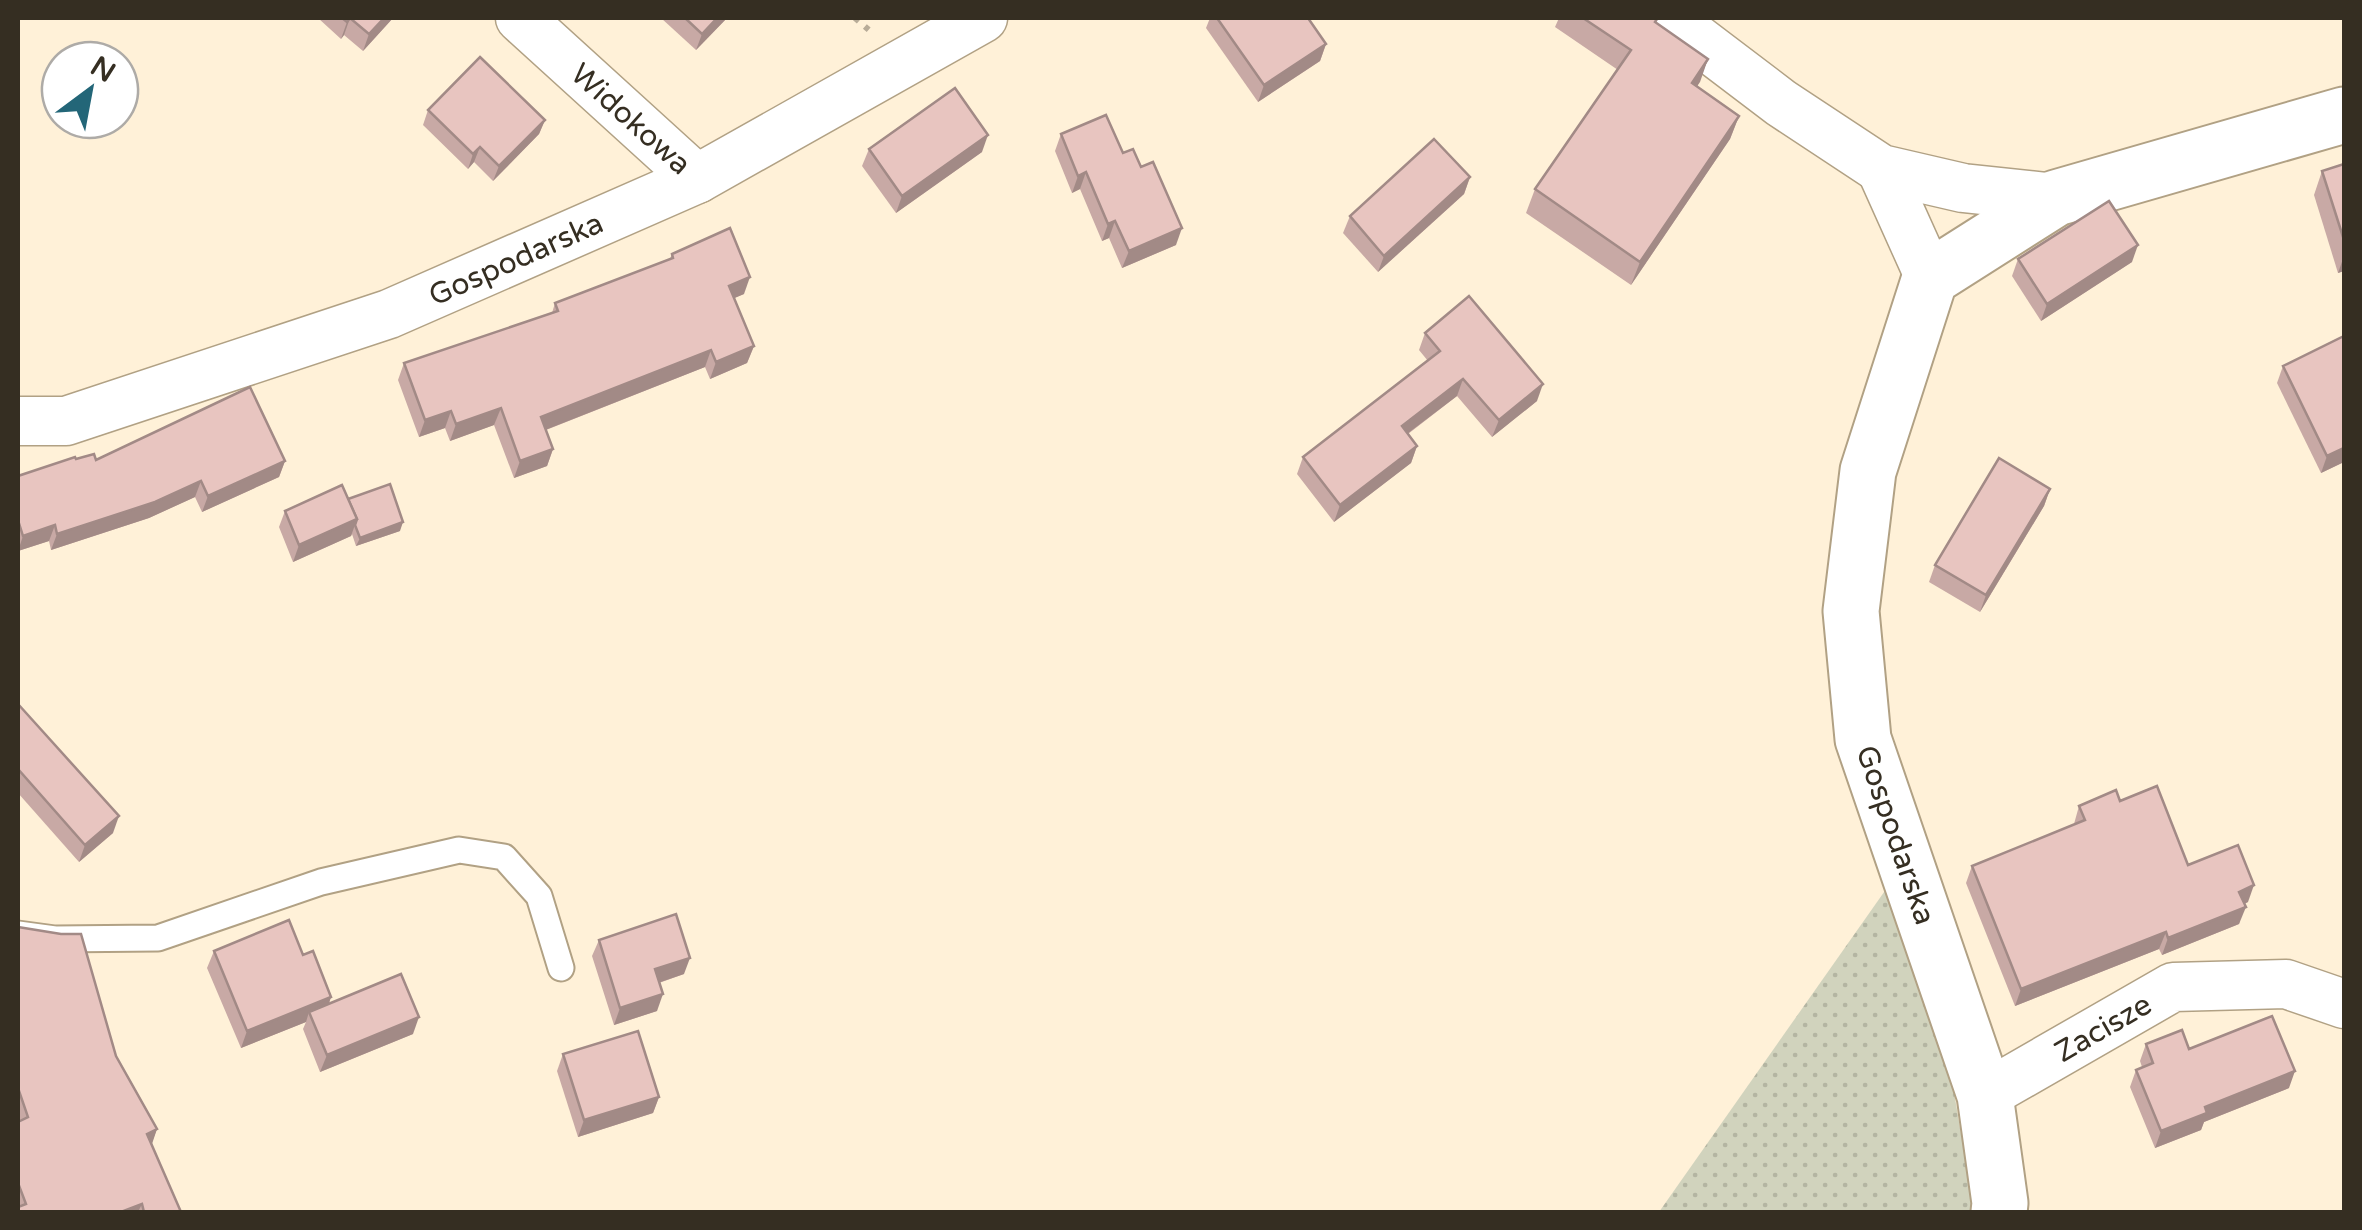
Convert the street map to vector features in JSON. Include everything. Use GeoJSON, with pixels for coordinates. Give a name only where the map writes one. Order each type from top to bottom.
{"type":"FeatureCollection","features":[{"type":"Feature","properties":{"kind":"street","name":"Widokowa"},"geometry":{"type":"LineString","coordinates":[[520,18],[697,179]]}},
{"type":"Feature","properties":{"kind":"street","name":"Gospodarska"},"geometry":{"type":"LineString","coordinates":[[18,421],[66,421],[389,314],[697,179],[983,18]]}},
{"type":"Feature","properties":{"kind":"street"},"geometry":{"type":"LineString","coordinates":[[1669,18],[1781,103],[1880,169],[1963,188],[2056,198]]}},
{"type":"Feature","properties":{"kind":"street"},"geometry":{"type":"LineString","coordinates":[[1880,169],[1930,278],[2056,198],[2344,115]]}},
{"type":"Feature","properties":{"kind":"street","name":"Gospodarska"},"geometry":{"type":"LineString","coordinates":[[1930,278],[1868,470],[1851,610],[1862,739],[1985,1095],[1999,1212]]}},
{"type":"Feature","properties":{"kind":"street","name":"Zacisze"},"geometry":{"type":"LineString","coordinates":[[1985,1095],[2173,988],[2286,984],[2344,1004]]}},
{"type":"Feature","properties":{"kind":"lane"},"geometry":{"type":"LineString","coordinates":[[18,934],[55,939],[158,938],[321,882],[459,850],[504,858],[538,896],[561,968]]}},
{"type":"Feature","properties":{"kind":"green space"},"geometry":{"type":"Polygon","coordinates":[[[1889,885],[1949,1062],[1974,1212],[1659,1212],[1889,885]]]}},
{"type":"Feature","properties":{"kind":"building"},"geometry":{"type":"Polygon","coordinates":[[[350,18],[384,18],[369,34],[350,18]]]}},
{"type":"Feature","properties":{"kind":"building"},"geometry":{"type":"Polygon","coordinates":[[[685,18],[717,18],[702,34],[685,18]]]}},
{"type":"Feature","properties":{"kind":"building"},"geometry":{"type":"Polygon","coordinates":[[[1217,18],[1308,18],[1326,44],[1264,85],[1217,18]]]}},
{"type":"Feature","properties":{"kind":"building"},"geometry":{"type":"Polygon","coordinates":[[[1583,18],[1657,19],[1655,22],[1708,59],[1692,83],[1739,116],[1640,262],[1535,189],[1631,50],[1583,18]]]}},
{"type":"Feature","properties":{"kind":"building"},"geometry":{"type":"Polygon","coordinates":[[[480,57],[545,120],[499,166],[480,147],[473,154],[428,110],[480,57]]]}},
{"type":"Feature","properties":{"kind":"building"},"geometry":{"type":"Polygon","coordinates":[[[955,88],[988,135],[902,196],[869,149],[955,88]]]}},
{"type":"Feature","properties":{"kind":"building"},"geometry":{"type":"Polygon","coordinates":[[[1106,115],[1123,153],[1133,149],[1141,167],[1153,162],[1182,228],[1129,251],[1115,221],[1108,224],[1086,172],[1078,176],[1061,134],[1106,115]]]}},
{"type":"Feature","properties":{"kind":"building"},"geometry":{"type":"Polygon","coordinates":[[[1434,139],[1470,177],[1384,256],[1350,216],[1434,139]]]}},
{"type":"Feature","properties":{"kind":"building"},"geometry":{"type":"Polygon","coordinates":[[[2344,164],[2344,240],[2322,171],[2344,164]]]}},
{"type":"Feature","properties":{"kind":"building"},"geometry":{"type":"Polygon","coordinates":[[[2109,201],[2138,245],[2047,304],[2018,259],[2109,201]]]}},
{"type":"Feature","properties":{"kind":"building"},"geometry":{"type":"Polygon","coordinates":[[[730,228],[750,277],[729,286],[754,346],[716,362],[711,350],[541,417],[553,449],[520,461],[501,408],[456,424],[451,411],[425,420],[404,363],[558,311],[555,303],[673,258],[672,254],[730,228]]]}},
{"type":"Feature","properties":{"kind":"building"},"geometry":{"type":"Polygon","coordinates":[[[1469,296],[1543,384],[1499,420],[1463,379],[1402,426],[1417,446],[1340,505],[1303,457],[1440,351],[1425,333],[1469,296]]]}},
{"type":"Feature","properties":{"kind":"building"},"geometry":{"type":"Polygon","coordinates":[[[2344,336],[2344,448],[2327,456],[2283,366],[2344,336]]]}},
{"type":"Feature","properties":{"kind":"building"},"geometry":{"type":"Polygon","coordinates":[[[250,387],[285,461],[208,496],[201,481],[155,502],[57,534],[55,525],[23,536],[18,520],[18,476],[75,457],[94,454],[96,460],[250,387]]]}},
{"type":"Feature","properties":{"kind":"building"},"geometry":{"type":"Polygon","coordinates":[[[1999,458],[2050,489],[1986,595],[1935,565],[1999,458]]]}},
{"type":"Feature","properties":{"kind":"building"},"geometry":{"type":"Polygon","coordinates":[[[390,484],[403,522],[360,538],[348,499],[390,484]]]}},
{"type":"Feature","properties":{"kind":"building"},"geometry":{"type":"Polygon","coordinates":[[[342,485],[357,519],[299,545],[285,511],[342,485]]]}},
{"type":"Feature","properties":{"kind":"building"},"geometry":{"type":"Polygon","coordinates":[[[18,704],[119,816],[85,845],[18,769],[18,704]]]}},
{"type":"Feature","properties":{"kind":"building"},"geometry":{"type":"Polygon","coordinates":[[[2157,786],[2188,865],[2238,845],[2254,885],[2239,892],[2246,907],[2168,938],[2166,932],[2021,989],[1972,866],[2085,820],[2079,806],[2116,790],[2120,801],[2157,786]]]}},
{"type":"Feature","properties":{"kind":"building"},"geometry":{"type":"Polygon","coordinates":[[[676,914],[690,958],[655,969],[663,994],[620,1008],[599,940],[676,914]]]}},
{"type":"Feature","properties":{"kind":"building"},"geometry":{"type":"Polygon","coordinates":[[[289,920],[303,955],[313,951],[331,997],[247,1031],[214,951],[289,920]]]}},
{"type":"Feature","properties":{"kind":"building"},"geometry":{"type":"Polygon","coordinates":[[[18,927],[81,934],[116,1056],[157,1129],[147,1134],[181,1212],[144,1212],[142,1204],[121,1212],[18,1212],[18,1207],[26,1204],[18,1183],[18,1122],[28,1117],[18,1088],[18,927]]]}},
{"type":"Feature","properties":{"kind":"building"},"geometry":{"type":"Polygon","coordinates":[[[401,974],[419,1017],[327,1055],[309,1012],[401,974]]]}},
{"type":"Feature","properties":{"kind":"building"},"geometry":{"type":"Polygon","coordinates":[[[2272,1016],[2295,1071],[2205,1107],[2207,1113],[2161,1131],[2136,1070],[2153,1063],[2146,1044],[2182,1030],[2189,1049],[2272,1016]]]}},
{"type":"Feature","properties":{"kind":"building"},"geometry":{"type":"Polygon","coordinates":[[[638,1031],[659,1097],[584,1120],[563,1054],[638,1031]]]}}]}
